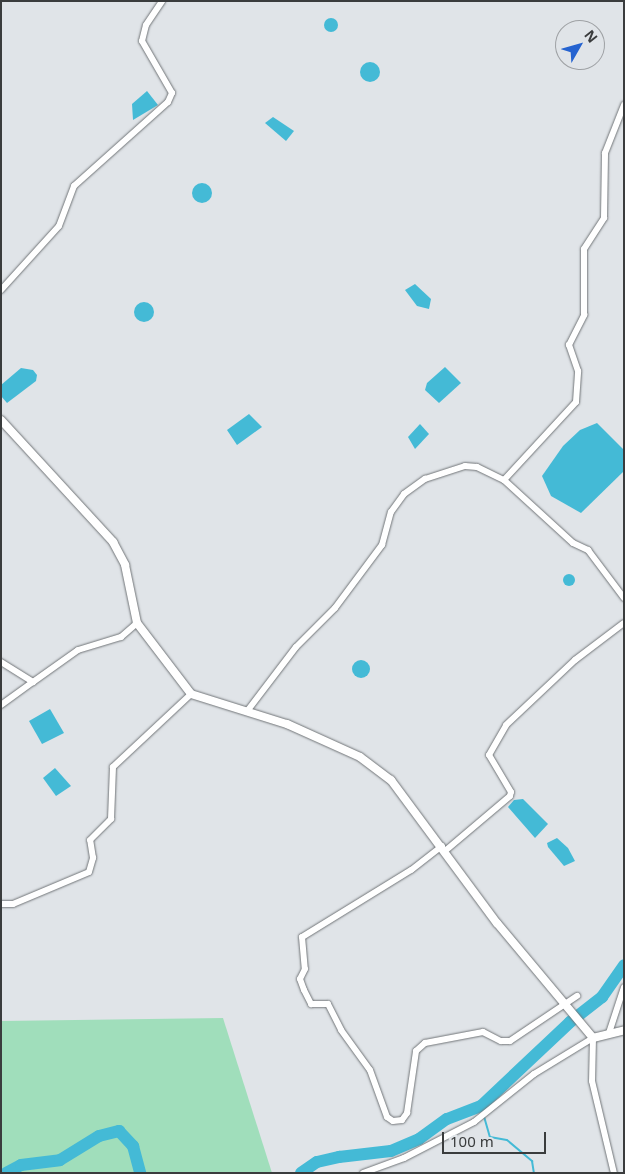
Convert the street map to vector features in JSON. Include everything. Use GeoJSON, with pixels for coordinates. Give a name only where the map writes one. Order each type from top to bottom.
{"type":"FeatureCollection","features":[{"type":"Feature","properties":{"kind":"street"},"geometry":{"type":"LineString","coordinates":[[1,290],[59,226],[74,186],[168,102],[172,93],[142,40],[146,26],[162,1]]}},
{"type":"Feature","properties":{"kind":"street"},"geometry":{"type":"LineString","coordinates":[[504,480],[558,423],[576,402],[579,394],[578,371],[569,345],[584,315],[584,249],[604,218],[605,153],[624,105]]}},
{"type":"Feature","properties":{"kind":"street"},"geometry":{"type":"LineString","coordinates":[[1,420],[113,542],[125,565],[137,623],[191,694],[248,710],[287,724],[360,757],[391,780],[497,923],[593,1038],[592,1081],[614,1173]]}},
{"type":"Feature","properties":{"kind":"street"},"geometry":{"type":"LineString","coordinates":[[248,710],[296,647],[335,608],[382,545],[391,512],[404,494],[425,479],[465,466],[477,467],[504,480],[573,543],[588,550],[624,598]]}},
{"type":"Feature","properties":{"kind":"street"},"geometry":{"type":"LineString","coordinates":[[1,705],[78,650],[121,637],[137,623]]}},
{"type":"Feature","properties":{"kind":"street"},"geometry":{"type":"LineString","coordinates":[[577,996],[569,1009],[510,1041],[501,1041],[483,1032],[425,1043],[416,1051],[407,1114],[402,1120],[393,1121],[387,1117],[370,1070],[341,1030],[328,1004],[311,1004],[304,990],[300,979],[305,968],[302,937],[411,870],[443,848],[510,796],[511,792],[489,755],[506,725],[575,660],[624,623]]}},
{"type":"Feature","properties":{"kind":"street"},"geometry":{"type":"LineString","coordinates":[[1,662],[33,682]]}},
{"type":"Feature","properties":{"kind":"street"},"geometry":{"type":"LineString","coordinates":[[1,904],[13,904],[89,872],[93,858],[90,840],[111,819],[113,767],[191,694]]}},
{"type":"Feature","properties":{"kind":"street"},"geometry":{"type":"LineString","coordinates":[[608,1033],[624,987]]}},
{"type":"Feature","properties":{"kind":"street"},"geometry":{"type":"LineString","coordinates":[[363,1173],[404,1158],[474,1122],[534,1074],[593,1038],[624,1030]]}},
{"type":"Feature","properties":{"kind":"green space"},"geometry":{"type":"Polygon","coordinates":[[[223,1018],[272,1173],[1,1173],[1,1021],[223,1018]]]}},
{"type":"Feature","properties":{"kind":"water"},"geometry":{"type":"Polygon","coordinates":[[[328,18],[334,18],[338,25],[334,32],[328,32],[324,28],[324,22],[328,18]]]}},
{"type":"Feature","properties":{"kind":"water"},"geometry":{"type":"Polygon","coordinates":[[[370,62],[377,65],[380,72],[377,79],[370,82],[363,79],[360,72],[363,65],[370,62]]]}},
{"type":"Feature","properties":{"kind":"water"},"geometry":{"type":"Polygon","coordinates":[[[147,91],[158,105],[133,120],[132,104],[147,91]]]}},
{"type":"Feature","properties":{"kind":"water"},"geometry":{"type":"Polygon","coordinates":[[[273,117],[294,131],[286,141],[265,123],[273,117]]]}},
{"type":"Feature","properties":{"kind":"water"},"geometry":{"type":"Polygon","coordinates":[[[198,183],[206,183],[212,189],[212,197],[206,203],[198,203],[192,197],[192,189],[198,183]]]}},
{"type":"Feature","properties":{"kind":"water"},"geometry":{"type":"Polygon","coordinates":[[[415,284],[431,299],[429,309],[417,306],[405,290],[415,284]]]}},
{"type":"Feature","properties":{"kind":"water"},"geometry":{"type":"Polygon","coordinates":[[[144,302],[151,305],[154,312],[151,319],[144,322],[137,319],[134,312],[137,305],[144,302]]]}},
{"type":"Feature","properties":{"kind":"water"},"geometry":{"type":"Polygon","coordinates":[[[445,367],[461,383],[439,403],[425,390],[427,383],[445,367]]]}},
{"type":"Feature","properties":{"kind":"water"},"geometry":{"type":"Polygon","coordinates":[[[21,368],[33,370],[37,375],[36,381],[7,403],[1,396],[1,385],[21,368]]]}},
{"type":"Feature","properties":{"kind":"water"},"geometry":{"type":"Polygon","coordinates":[[[249,414],[262,427],[237,445],[227,430],[249,414]]]}},
{"type":"Feature","properties":{"kind":"water"},"geometry":{"type":"Polygon","coordinates":[[[597,423],[624,450],[624,471],[581,513],[551,496],[542,476],[563,446],[580,430],[597,423]]]}},
{"type":"Feature","properties":{"kind":"water"},"geometry":{"type":"Polygon","coordinates":[[[420,424],[429,434],[415,449],[408,437],[420,424]]]}},
{"type":"Feature","properties":{"kind":"water"},"geometry":{"type":"Polygon","coordinates":[[[569,574],[575,580],[569,586],[563,580],[569,574]]]}},
{"type":"Feature","properties":{"kind":"water"},"geometry":{"type":"Polygon","coordinates":[[[357,660],[365,660],[370,665],[368,676],[357,678],[352,673],[352,665],[357,660]]]}},
{"type":"Feature","properties":{"kind":"water"},"geometry":{"type":"Polygon","coordinates":[[[50,709],[64,733],[42,744],[29,721],[50,709]]]}},
{"type":"Feature","properties":{"kind":"water"},"geometry":{"type":"Polygon","coordinates":[[[55,768],[71,786],[56,796],[43,778],[55,768]]]}},
{"type":"Feature","properties":{"kind":"water"},"geometry":{"type":"Polygon","coordinates":[[[523,799],[548,824],[535,838],[508,807],[514,800],[523,799]]]}},
{"type":"Feature","properties":{"kind":"water"},"geometry":{"type":"Polygon","coordinates":[[[557,838],[568,848],[575,861],[564,866],[548,847],[547,843],[557,838]]]}},
{"type":"Feature","properties":{"kind":"waterway"},"geometry":{"type":"LineString","coordinates":[[301,1173],[317,1162],[339,1157],[391,1151],[419,1139],[447,1119],[481,1106],[570,1022],[602,997],[624,965]]}},
{"type":"Feature","properties":{"kind":"waterway"},"geometry":{"type":"LineString","coordinates":[[481,1106],[490,1137],[507,1140],[532,1161],[534,1173]]}},
{"type":"Feature","properties":{"kind":"waterway"},"geometry":{"type":"LineString","coordinates":[[6,1173],[21,1165],[60,1160],[99,1136],[119,1131],[133,1146],[140,1173]]}}]}
